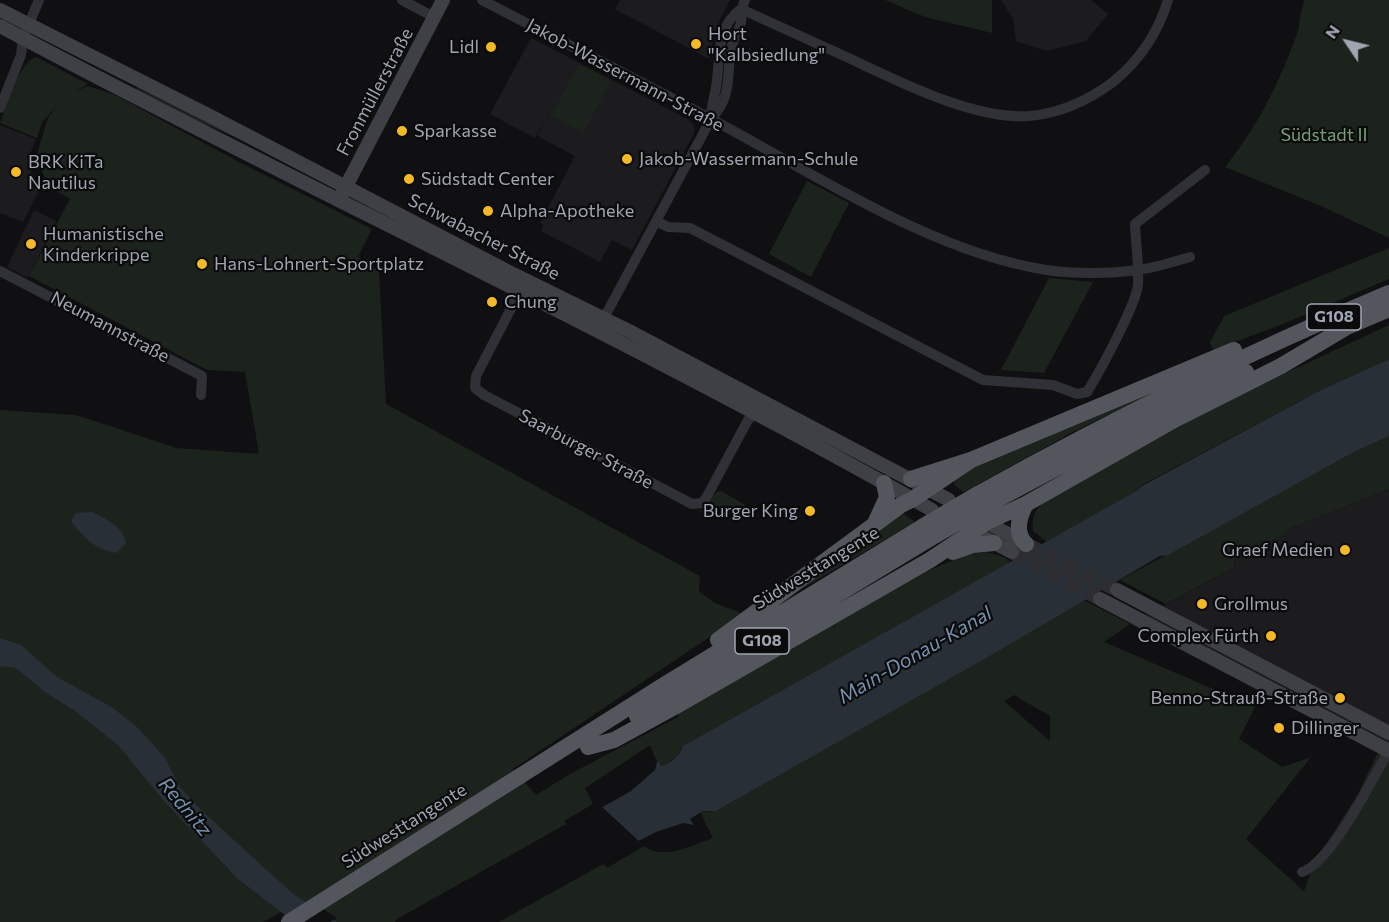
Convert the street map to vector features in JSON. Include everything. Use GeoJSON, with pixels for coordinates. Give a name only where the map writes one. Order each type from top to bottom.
{"type":"FeatureCollection","features":[{"type":"Feature","properties":{"kind":"highway","name":"Südwesttangente"},"geometry":{"type":"LineString","coordinates":[[290,922],[524,779],[588,747],[929,531],[978,494],[1166,394],[1278,341],[1389,294]]}},
{"type":"Feature","properties":{"kind":"highway","name":"Südwesttangente"},"geometry":{"type":"LineString","coordinates":[[309,922],[624,710],[929,531],[993,502],[1169,408],[1389,309]]}},
{"type":"Feature","properties":{"kind":"highway"},"geometry":{"type":"LineString","coordinates":[[588,747],[614,740],[930,560],[976,525],[1026,504],[1176,419],[1281,366],[1345,328]]}},
{"type":"Feature","properties":{"kind":"highway"},"geometry":{"type":"LineString","coordinates":[[911,478],[971,460],[1224,354],[1278,341]]}},
{"type":"Feature","properties":{"kind":"highway"},"geometry":{"type":"LineString","coordinates":[[624,710],[660,679],[717,640],[874,524],[971,460]]}},
{"type":"Feature","properties":{"kind":"highway"},"geometry":{"type":"LineString","coordinates":[[874,524],[886,497],[884,483]]}},
{"type":"Feature","properties":{"kind":"highway"},"geometry":{"type":"LineString","coordinates":[[1019,548],[1021,537],[1019,526],[1026,504]]}},
{"type":"Feature","properties":{"kind":"highway"},"geometry":{"type":"LineString","coordinates":[[930,560],[973,545],[994,543]]}},
{"type":"Feature","properties":{"kind":"main road","name":"Fronmüllerstraße"},"geometry":{"type":"LineString","coordinates":[[338,201],[443,0]]}},
{"type":"Feature","properties":{"kind":"main road","name":"Schwabacher Straße"},"geometry":{"type":"LineString","coordinates":[[0,10],[507,271],[604,318],[949,500]]}},
{"type":"Feature","properties":{"kind":"main road","name":"Schwabacher Straße"},"geometry":{"type":"LineString","coordinates":[[0,26],[338,201],[515,289],[755,414],[932,510]]}},
{"type":"Feature","properties":{"kind":"main road"},"geometry":{"type":"LineString","coordinates":[[976,525],[994,543],[1019,548]]}},
{"type":"Feature","properties":{"kind":"main road"},"geometry":{"type":"LineString","coordinates":[[976,525],[1019,548]]}},
{"type":"Feature","properties":{"kind":"main road"},"geometry":{"type":"LineString","coordinates":[[1117,590],[1389,733]]}},
{"type":"Feature","properties":{"kind":"main road"},"geometry":{"type":"LineString","coordinates":[[1100,599],[1389,751]]}},
{"type":"Feature","properties":{"kind":"street"},"geometry":{"type":"LineString","coordinates":[[0,108],[21,55],[23,38],[39,0]]}},
{"type":"Feature","properties":{"kind":"street"},"geometry":{"type":"LineString","coordinates":[[402,0],[434,17]]}},
{"type":"Feature","properties":{"kind":"street","name":"Jakob-Wassermann-Straße"},"geometry":{"type":"LineString","coordinates":[[482,0],[711,119],[896,219],[974,251],[1047,270],[1092,272],[1137,270],[1190,257]]}},
{"type":"Feature","properties":{"kind":"street"},"geometry":{"type":"LineString","coordinates":[[604,318],[711,119],[711,104],[716,87],[721,40],[731,16],[743,4],[915,87],[989,113],[1028,116],[1066,109],[1104,89],[1126,72],[1150,42],[1163,17],[1168,0]]}},
{"type":"Feature","properties":{"kind":"street"},"geometry":{"type":"LineString","coordinates":[[656,221],[668,227],[690,228],[983,380],[1053,385],[1077,394],[1087,392],[1095,379],[1126,317],[1138,287],[1135,224],[1205,170]]}},
{"type":"Feature","properties":{"kind":"street","name":"Neumannstraße"},"geometry":{"type":"LineString","coordinates":[[0,271],[202,376],[201,395]]}},
{"type":"Feature","properties":{"kind":"street"},"geometry":{"type":"LineString","coordinates":[[507,271],[515,289]]}},
{"type":"Feature","properties":{"kind":"street","name":"Saarburger Straße"},"geometry":{"type":"LineString","coordinates":[[515,289],[514,303],[476,376],[475,388],[484,395],[692,504],[702,503],[706,498],[748,420],[755,414]]}},
{"type":"Feature","properties":{"kind":"street"},"geometry":{"type":"LineString","coordinates":[[755,414],[774,408]]}},
{"type":"Feature","properties":{"kind":"street"},"geometry":{"type":"LineString","coordinates":[[1302,872],[1318,862],[1341,832],[1389,751]]}},
{"type":"Feature","properties":{"kind":"shaded area","name":"Hort \"Kalbsiedlung\""},"geometry":{"type":"Polygon","coordinates":[[[620,0],[730,0],[716,28],[709,59],[615,9],[620,0]]]}},
{"type":"Feature","properties":{"kind":"shaded area"},"geometry":{"type":"Polygon","coordinates":[[[1001,0],[1091,0],[1108,14],[1086,41],[1046,51],[1016,41],[1013,19],[1001,0]]]}},
{"type":"Feature","properties":{"kind":"shaded area","name":"Jakob-Wassermann-Schule"},"geometry":{"type":"Polygon","coordinates":[[[531,38],[686,118],[693,124],[695,131],[632,250],[612,240],[600,262],[541,231],[543,225],[540,223],[575,156],[537,136],[554,104],[535,138],[490,114],[531,38]]]}},
{"type":"Feature","properties":{"kind":"shaded area","name":"BRK KiTa Nautilus"},"geometry":{"type":"Polygon","coordinates":[[[0,125],[36,139],[30,154],[30,167],[38,193],[23,222],[0,213],[0,125]]]}},
{"type":"Feature","properties":{"kind":"shaded area","name":"Humanistische Kinderkrippe"},"geometry":{"type":"Polygon","coordinates":[[[34,210],[56,221],[28,278],[7,267],[34,210]]]}},
{"type":"Feature","properties":{"kind":"shaded area"},"geometry":{"type":"Polygon","coordinates":[[[1389,489],[1389,758],[1130,624],[1235,567],[1233,561],[1286,530],[1389,489]]]}},
{"type":"Feature","properties":{"kind":"green space"},"geometry":{"type":"Polygon","coordinates":[[[885,0],[992,0],[992,33],[925,17],[885,0]]]}},
{"type":"Feature","properties":{"kind":"green space","name":"Südstadt II"},"geometry":{"type":"Polygon","coordinates":[[[1304,0],[1389,0],[1389,238],[1321,206],[1225,167],[1259,118],[1276,84],[1299,28],[1304,0]]]}},
{"type":"Feature","properties":{"kind":"green space"},"geometry":{"type":"Polygon","coordinates":[[[36,57],[88,84],[75,91],[88,86],[115,95],[239,162],[372,229],[358,257],[379,271],[386,404],[700,576],[699,592],[715,603],[744,614],[513,769],[536,795],[570,774],[678,717],[677,711],[920,574],[966,555],[986,552],[1004,557],[1011,562],[683,746],[676,757],[663,766],[659,761],[657,762],[650,745],[585,788],[593,804],[564,821],[607,868],[644,846],[660,852],[669,852],[713,838],[700,812],[716,811],[1084,600],[1130,624],[1104,642],[1255,707],[1239,739],[1282,767],[1311,757],[1246,839],[1304,891],[1314,863],[1358,794],[1378,752],[1389,758],[1389,922],[337,922],[270,903],[281,912],[263,922],[0,922],[0,410],[76,415],[177,448],[259,454],[245,372],[207,370],[29,276],[70,199],[48,186],[36,157],[48,118],[56,107],[42,122],[37,138],[0,123],[19,76],[30,61],[36,57]],[[1014,695],[1004,701],[1050,741],[1050,716],[1014,695]]]}},
{"type":"Feature","properties":{"kind":"green space"},"geometry":{"type":"Polygon","coordinates":[[[579,64],[611,81],[583,133],[551,116],[579,64]]]}},
{"type":"Feature","properties":{"kind":"green space"},"geometry":{"type":"Polygon","coordinates":[[[137,88],[238,136],[237,138],[193,119],[136,90],[137,88]]]}},
{"type":"Feature","properties":{"kind":"green space"},"geometry":{"type":"Polygon","coordinates":[[[807,181],[849,203],[811,277],[769,254],[807,181]]]}},
{"type":"Feature","properties":{"kind":"green space"},"geometry":{"type":"Polygon","coordinates":[[[1389,248],[1389,279],[1278,326],[1213,350],[1210,342],[1224,316],[1389,248]]]}},
{"type":"Feature","properties":{"kind":"green space"},"geometry":{"type":"Polygon","coordinates":[[[1049,278],[1093,282],[1044,373],[1001,370],[1049,278]]]}},
{"type":"Feature","properties":{"kind":"green space"},"geometry":{"type":"Polygon","coordinates":[[[1389,325],[1389,359],[1323,389],[1140,486],[1138,490],[1047,542],[1033,531],[1035,512],[1049,498],[1232,398],[1389,325]]]}},
{"type":"Feature","properties":{"kind":"green space"},"geometry":{"type":"Polygon","coordinates":[[[1199,371],[1073,432],[964,492],[954,485],[954,481],[966,470],[1199,371]]]}},
{"type":"Feature","properties":{"kind":"green space"},"geometry":{"type":"Polygon","coordinates":[[[1389,436],[1389,489],[1286,530],[1287,532],[1233,561],[1235,567],[1166,604],[1120,580],[1354,452],[1389,436]]]}},
{"type":"Feature","properties":{"kind":"green space"},"geometry":{"type":"Polygon","coordinates":[[[719,491],[745,505],[744,508],[713,513],[700,512],[719,491]]]}},
{"type":"Feature","properties":{"kind":"green space"},"geometry":{"type":"Polygon","coordinates":[[[901,512],[915,522],[805,587],[803,586],[901,512]]]}},
{"type":"Feature","properties":{"kind":"water","name":"Main-Donau-Kanal"},"geometry":{"type":"Polygon","coordinates":[[[1389,359],[1389,436],[1354,452],[1168,555],[1160,556],[716,811],[703,811],[690,819],[694,825],[683,823],[656,832],[603,859],[398,922],[631,791],[655,770],[657,762],[659,761],[661,766],[668,763],[677,756],[683,746],[1140,487],[1323,389],[1389,359]]]}},
{"type":"Feature","properties":{"kind":"water"},"geometry":{"type":"Polygon","coordinates":[[[92,512],[113,524],[124,537],[126,543],[116,553],[90,542],[71,521],[76,513],[92,512]]]}},
{"type":"Feature","properties":{"kind":"water","name":"Rednitz"},"geometry":{"type":"Polygon","coordinates":[[[0,638],[21,645],[57,677],[113,708],[138,728],[165,758],[179,786],[201,810],[293,894],[337,922],[294,922],[237,878],[164,801],[119,746],[16,668],[0,666],[0,638]]]}},
{"type":"Feature","properties":{"kind":"pier"},"geometry":{"type":"Polygon","coordinates":[[[600,805],[641,843],[499,922],[395,922],[397,919],[600,805]]]}},
{"type":"Feature","properties":{"kind":"pier"},"geometry":{"type":"Polygon","coordinates":[[[309,900],[337,918],[330,922],[289,922],[309,900]]]}},
{"type":"Feature","properties":{"kind":"tunnel"},"geometry":{"type":"LineString","coordinates":[[1026,544],[1117,590]]}},
{"type":"Feature","properties":{"kind":"tunnel"},"geometry":{"type":"LineString","coordinates":[[1012,552],[1100,599]]}},
{"type":"Feature","properties":{"kind":"place","name":"Hort \"Kalbsiedlung\""},"geometry":{"type":"Point","coordinates":[696,44]}},
{"type":"Feature","properties":{"kind":"place","name":"Lidl"},"geometry":{"type":"Point","coordinates":[491,47]}},
{"type":"Feature","properties":{"kind":"place","name":"Sparkasse"},"geometry":{"type":"Point","coordinates":[402,131]}},
{"type":"Feature","properties":{"kind":"place","name":"Jakob-Wassermann-Schule"},"geometry":{"type":"Point","coordinates":[627,159]}},
{"type":"Feature","properties":{"kind":"place","name":"BRK KiTa Nautilus"},"geometry":{"type":"Point","coordinates":[16,172]}},
{"type":"Feature","properties":{"kind":"place","name":"Südstadt Center"},"geometry":{"type":"Point","coordinates":[409,179]}},
{"type":"Feature","properties":{"kind":"place","name":"Alpha-Apotheke"},"geometry":{"type":"Point","coordinates":[488,211]}},
{"type":"Feature","properties":{"kind":"place","name":"Humanistische Kinderkrippe"},"geometry":{"type":"Point","coordinates":[31,244]}},
{"type":"Feature","properties":{"kind":"place","name":"Hans-Lohnert-Sportplatz"},"geometry":{"type":"Point","coordinates":[202,264]}},
{"type":"Feature","properties":{"kind":"place","name":"Chung"},"geometry":{"type":"Point","coordinates":[492,302]}},
{"type":"Feature","properties":{"kind":"place","name":"Burger King"},"geometry":{"type":"Point","coordinates":[810,511]}},
{"type":"Feature","properties":{"kind":"place","name":"Graef Medien"},"geometry":{"type":"Point","coordinates":[1345,550]}},
{"type":"Feature","properties":{"kind":"place","name":"Grollmus"},"geometry":{"type":"Point","coordinates":[1202,604]}},
{"type":"Feature","properties":{"kind":"place","name":"Complex Fürth"},"geometry":{"type":"Point","coordinates":[1271,636]}},
{"type":"Feature","properties":{"kind":"place","name":"Benno-Strauß-Straße"},"geometry":{"type":"Point","coordinates":[1340,698]}},
{"type":"Feature","properties":{"kind":"place","name":"Dillinger"},"geometry":{"type":"Point","coordinates":[1279,728]}}]}
